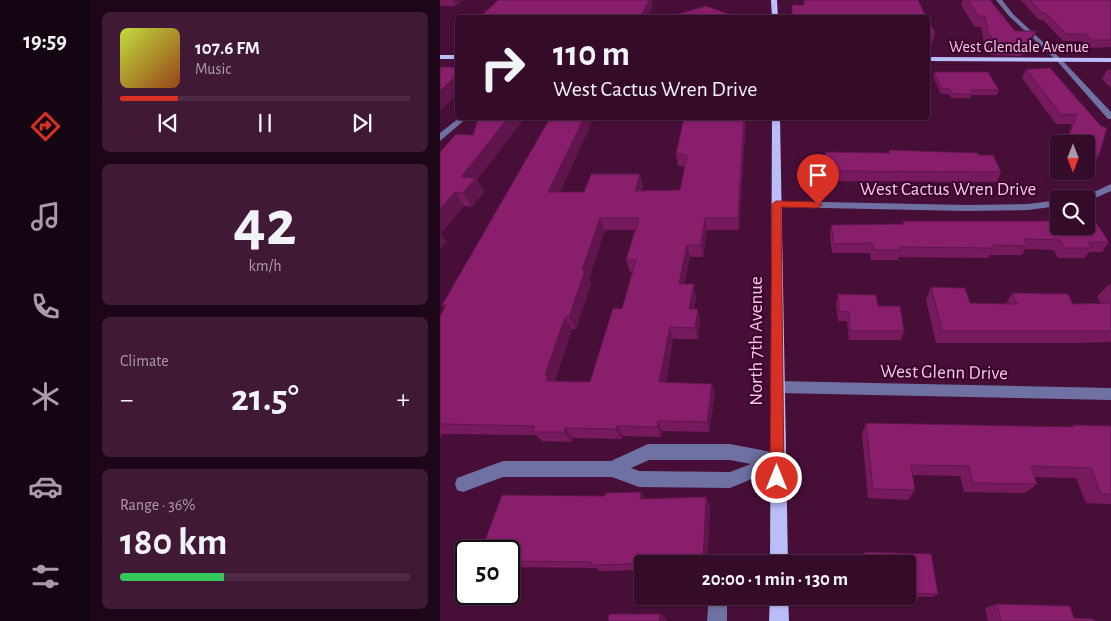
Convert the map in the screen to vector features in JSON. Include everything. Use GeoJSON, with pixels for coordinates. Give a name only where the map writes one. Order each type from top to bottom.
{"type":"FeatureCollection","features":[{"type":"Feature","properties":{"kind":"main road"},"geometry":{"type":"LineString","coordinates":[[774,0],[774,15]]}},
{"type":"Feature","properties":{"kind":"main road"},"geometry":{"type":"LineString","coordinates":[[440,57],[455,57]]}},
{"type":"Feature","properties":{"kind":"main road","name":"West Glendale Avenue"},"geometry":{"type":"LineString","coordinates":[[930,59],[1111,60]]}},
{"type":"Feature","properties":{"kind":"main road","name":"North 7th Avenue"},"geometry":{"type":"LineString","coordinates":[[776,120],[779,555]]}},
{"type":"Feature","properties":{"kind":"main road"},"geometry":{"type":"LineString","coordinates":[[779,605],[779,621]]}},
{"type":"Feature","properties":{"kind":"street"},"geometry":{"type":"LineString","coordinates":[[999,0],[1011,15],[1059,60],[1111,117]]}},
{"type":"Feature","properties":{"kind":"street"},"geometry":{"type":"LineString","coordinates":[[440,138],[461,120]]}},
{"type":"Feature","properties":{"kind":"street"},"geometry":{"type":"LineString","coordinates":[[1095,194],[1111,187]]}},
{"type":"Feature","properties":{"kind":"street","name":"West Cactus Wren Drive"},"geometry":{"type":"LineString","coordinates":[[776,204],[967,208],[1028,207],[1050,204]]}},
{"type":"Feature","properties":{"kind":"street","name":"West Glenn Drive"},"geometry":{"type":"LineString","coordinates":[[777,387],[1111,394]]}},
{"type":"Feature","properties":{"kind":"street"},"geometry":{"type":"LineString","coordinates":[[612,469],[648,452],[730,452],[777,461]]}},
{"type":"Feature","properties":{"kind":"street"},"geometry":{"type":"LineString","coordinates":[[463,484],[503,469],[612,469],[639,479],[730,480],[777,461]]}},
{"type":"Feature","properties":{"kind":"street"},"geometry":{"type":"LineString","coordinates":[[717,621],[718,605]]}},
{"type":"Feature","properties":{"kind":"building"},"geometry":{"type":"Polygon","coordinates":[[[498,0],[649,0],[642,15],[482,15],[498,0]]]}},
{"type":"Feature","properties":{"kind":"building"},"geometry":{"type":"Polygon","coordinates":[[[804,0],[918,0],[926,15],[792,15],[792,5],[804,5],[804,0]]]}},
{"type":"Feature","properties":{"kind":"building"},"geometry":{"type":"Polygon","coordinates":[[[968,0],[990,0],[1015,31],[1036,31],[1026,44],[996,44],[988,32],[985,16],[978,16],[968,0]]]}},
{"type":"Feature","properties":{"kind":"building"},"geometry":{"type":"Polygon","coordinates":[[[1030,0],[1111,0],[1111,40],[1092,40],[1086,34],[1066,34],[1046,13],[1042,13],[1030,0]]]}},
{"type":"Feature","properties":{"kind":"building"},"geometry":{"type":"Polygon","coordinates":[[[706,6],[732,15],[674,15],[706,6]]]}},
{"type":"Feature","properties":{"kind":"building"},"geometry":{"type":"Polygon","coordinates":[[[930,23],[935,33],[930,33],[930,23]]]}},
{"type":"Feature","properties":{"kind":"building"},"geometry":{"type":"Polygon","coordinates":[[[440,67],[455,67],[455,77],[440,91],[440,67]]]}},
{"type":"Feature","properties":{"kind":"building"},"geometry":{"type":"Polygon","coordinates":[[[1050,68],[1101,126],[1107,128],[1099,155],[1095,154],[1095,135],[1069,135],[1077,114],[1061,115],[1026,69],[1050,68]]]}},
{"type":"Feature","properties":{"kind":"building"},"geometry":{"type":"Polygon","coordinates":[[[934,72],[988,72],[999,90],[970,90],[972,94],[952,94],[950,89],[942,89],[934,72]]]}},
{"type":"Feature","properties":{"kind":"building"},"geometry":{"type":"Polygon","coordinates":[[[478,120],[506,120],[461,177],[476,178],[463,193],[455,192],[440,209],[440,152],[456,134],[473,135],[478,120]]]}},
{"type":"Feature","properties":{"kind":"building"},"geometry":{"type":"Polygon","coordinates":[[[549,120],[583,120],[548,192],[584,192],[591,174],[640,174],[635,191],[680,190],[687,155],[676,154],[684,120],[744,120],[738,218],[705,218],[701,245],[687,245],[679,284],[694,284],[689,309],[698,309],[695,328],[670,327],[659,382],[712,384],[707,422],[658,421],[657,427],[617,426],[616,429],[565,428],[564,432],[532,432],[535,426],[440,424],[440,316],[446,305],[442,305],[549,120]],[[600,218],[582,270],[585,270],[569,317],[565,317],[545,375],[548,375],[546,381],[590,382],[613,308],[622,309],[636,260],[626,260],[639,218],[600,218]]]}},
{"type":"Feature","properties":{"kind":"building"},"geometry":{"type":"Polygon","coordinates":[[[889,150],[993,155],[1001,172],[826,171],[825,152],[890,153],[889,150]]]}},
{"type":"Feature","properties":{"kind":"building"},"geometry":{"type":"Polygon","coordinates":[[[903,221],[1050,221],[1050,235],[1095,235],[1095,221],[1109,242],[1088,242],[1092,248],[1065,248],[1060,240],[1024,239],[1027,246],[992,245],[993,248],[900,247],[901,250],[874,250],[872,243],[834,244],[831,225],[904,224],[903,221]]]}},
{"type":"Feature","properties":{"kind":"building"},"geometry":{"type":"Polygon","coordinates":[[[931,287],[965,288],[970,303],[1017,304],[1012,293],[1068,294],[1073,304],[1111,303],[1111,331],[942,331],[931,287]]]}},
{"type":"Feature","properties":{"kind":"building"},"geometry":{"type":"Polygon","coordinates":[[[838,294],[876,295],[878,306],[900,306],[904,331],[850,331],[849,312],[839,311],[838,294]]]}},
{"type":"Feature","properties":{"kind":"building"},"geometry":{"type":"Polygon","coordinates":[[[866,423],[1111,426],[1111,494],[1101,494],[1091,468],[1031,466],[1037,484],[973,483],[969,466],[911,465],[915,490],[873,489],[866,423]]]}},
{"type":"Feature","properties":{"kind":"building"},"geometry":{"type":"Polygon","coordinates":[[[641,492],[640,499],[706,497],[703,555],[634,555],[634,564],[591,565],[592,562],[520,561],[520,540],[485,540],[502,495],[605,496],[605,493],[641,492]]]}},
{"type":"Feature","properties":{"kind":"building"},"geometry":{"type":"Polygon","coordinates":[[[865,552],[931,554],[938,594],[916,593],[916,555],[865,555],[865,552]]]}},
{"type":"Feature","properties":{"kind":"building"},"geometry":{"type":"Polygon","coordinates":[[[997,604],[1070,606],[1074,618],[1094,619],[1094,621],[1001,621],[997,604]]]}},
{"type":"Feature","properties":{"kind":"building"},"geometry":{"type":"Polygon","coordinates":[[[609,614],[660,614],[659,621],[608,621],[609,614]]]}},
{"type":"Feature","properties":{"kind":"route"},"geometry":{"type":"LineString","coordinates":[[777,478],[776,204],[818,205]]}}]}
